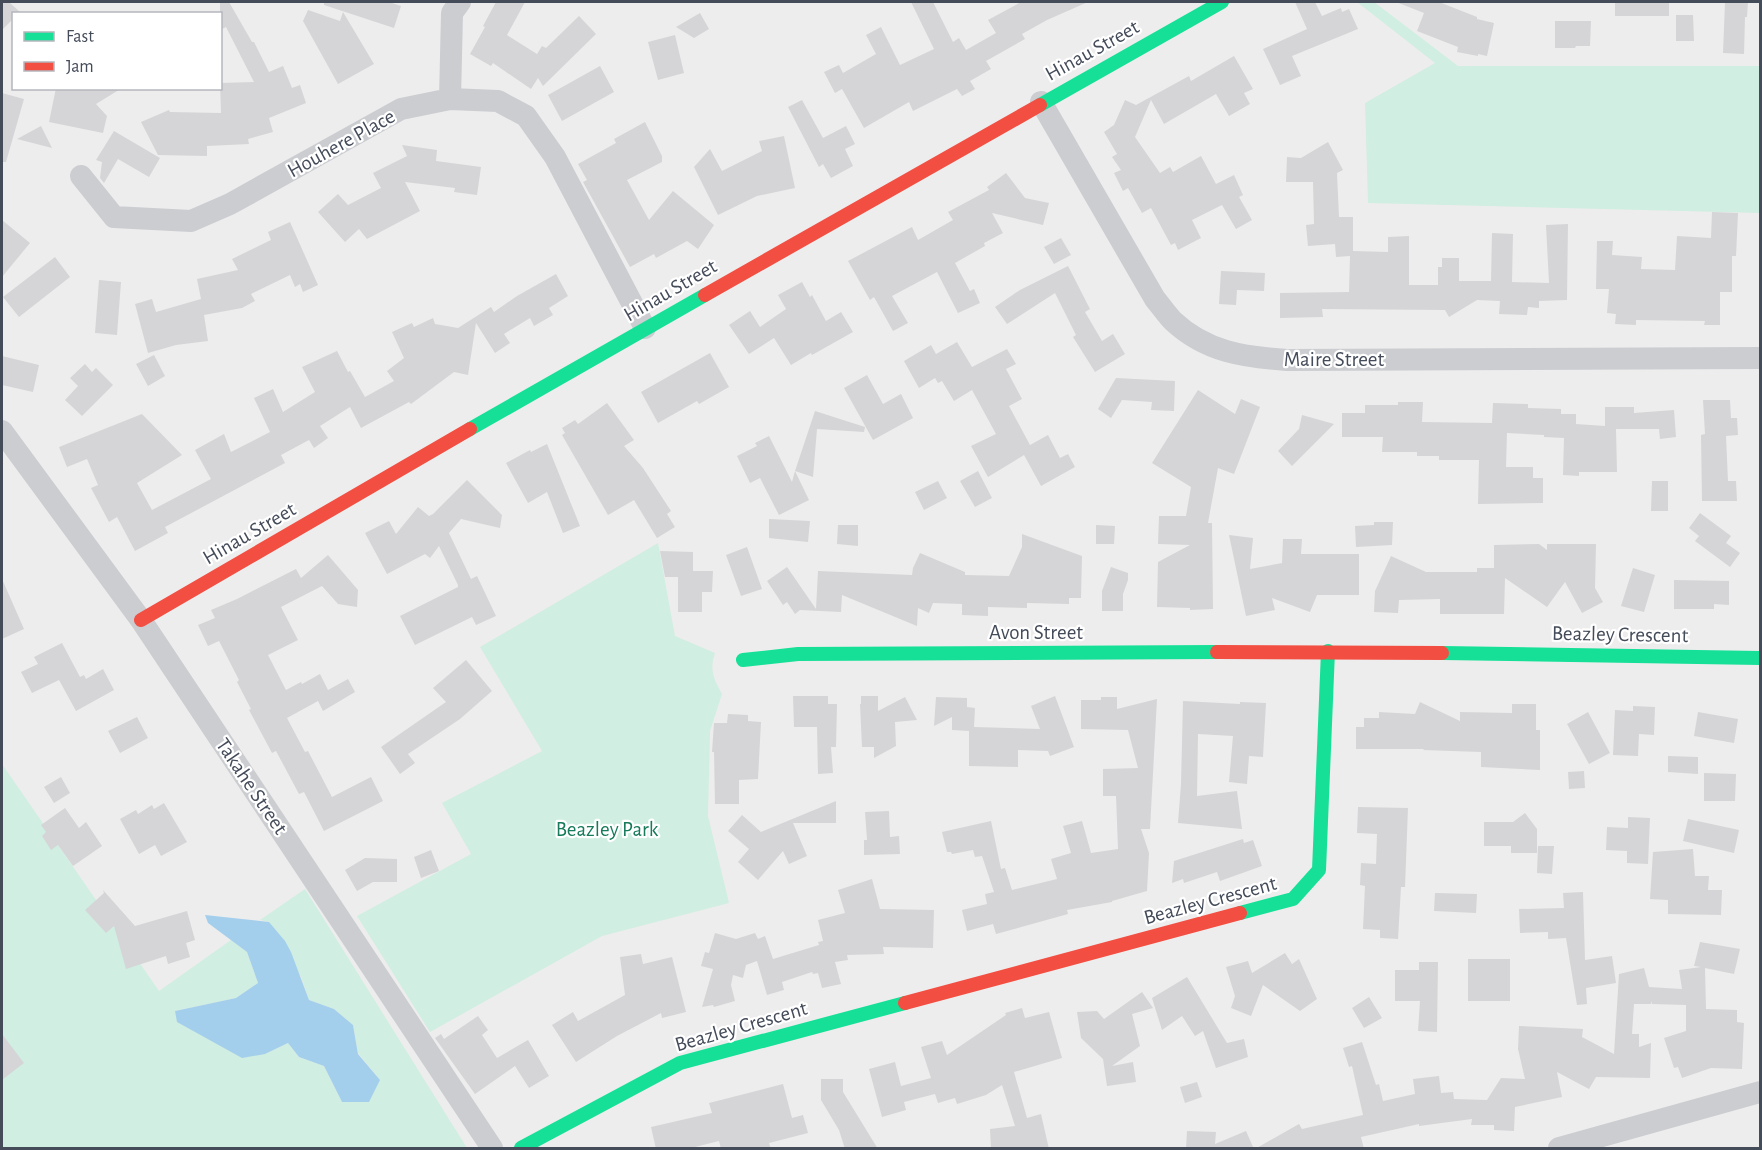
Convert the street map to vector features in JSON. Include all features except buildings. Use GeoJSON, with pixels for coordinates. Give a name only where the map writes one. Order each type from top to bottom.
{"type":"FeatureCollection","features":[{"type":"Feature","properties":{"kind":"street"},"geometry":{"type":"LineString","coordinates":[[450,99],[452,13],[459,2]]}},
{"type":"Feature","properties":{"kind":"street","name":"Hinau Street"},"geometry":{"type":"LineString","coordinates":[[141,620],[645,328],[1041,102],[1222,2]]}},
{"type":"Feature","properties":{"kind":"street","name":"Houhere Place"},"geometry":{"type":"LineString","coordinates":[[81,176],[114,217],[191,221],[230,204],[401,109],[450,99],[498,101],[526,116],[555,156],[645,328]]}},
{"type":"Feature","properties":{"kind":"street","name":"Maire Street"},"geometry":{"type":"LineString","coordinates":[[1041,102],[1155,299],[1173,321],[1196,338],[1221,350],[1246,357],[1287,360],[1761,358]]}},
{"type":"Feature","properties":{"kind":"street","name":"Takahe Street"},"geometry":{"type":"LineString","coordinates":[[2,431],[141,620],[492,1149]]}},
{"type":"Feature","properties":{"kind":"street","name":"Beazley Crescent"},"geometry":{"type":"LineString","coordinates":[[521,1149],[680,1063],[1293,899],[1319,870],[1329,651],[1761,658]]}},
{"type":"Feature","properties":{"kind":"street","name":"Avon Street"},"geometry":{"type":"LineString","coordinates":[[743,660],[798,654],[1329,651]]}},
{"type":"Feature","properties":{"kind":"street"},"geometry":{"type":"LineString","coordinates":[[1559,1149],[1761,1092]]}},
{"type":"Feature","properties":{"kind":"green space"},"geometry":{"type":"Polygon","coordinates":[[[1357,2],[1374,2],[1458,66],[1760,66],[1760,213],[1368,203],[1365,103],[1435,63],[1357,2]]]}},
{"type":"Feature","properties":{"kind":"green space","name":"Beazley Park"},"geometry":{"type":"Polygon","coordinates":[[[658,543],[675,636],[715,653],[712,664],[713,674],[722,694],[710,731],[708,816],[729,903],[602,936],[430,1032],[357,916],[471,854],[442,803],[542,751],[480,647],[658,543]]]}},
{"type":"Feature","properties":{"kind":"green space"},"geometry":{"type":"Polygon","coordinates":[[[2,764],[159,991],[231,940],[247,952],[258,983],[236,998],[175,1011],[265,1054],[288,1043],[299,1057],[324,1066],[342,1102],[380,1080],[358,1053],[353,1025],[334,1009],[309,1000],[301,977],[269,922],[260,920],[305,889],[467,1148],[2,1148],[2,764]]]}},
{"type":"Feature","properties":{"kind":"water"},"geometry":{"type":"Polygon","coordinates":[[[205,915],[269,922],[291,952],[309,1000],[334,1009],[353,1025],[358,1054],[380,1080],[369,1102],[342,1102],[324,1066],[299,1057],[288,1043],[265,1054],[242,1058],[177,1022],[175,1011],[236,998],[258,983],[247,952],[208,923],[205,915]]]}},
{"type":"Feature","properties":{"kind":"traffic: fast"},"geometry":{"type":"LineString","coordinates":[[1040,105],[1222,2]]}},
{"type":"Feature","properties":{"kind":"traffic: fast"},"geometry":{"type":"LineString","coordinates":[[470,429],[705,295]]}},
{"type":"Feature","properties":{"kind":"traffic: fast"},"geometry":{"type":"LineString","coordinates":[[1240,913],[1293,899],[1319,870],[1328,651]]}},
{"type":"Feature","properties":{"kind":"traffic: fast"},"geometry":{"type":"LineString","coordinates":[[743,660],[798,654],[1217,652]]}},
{"type":"Feature","properties":{"kind":"traffic: fast"},"geometry":{"type":"LineString","coordinates":[[1442,653],[1760,658]]}},
{"type":"Feature","properties":{"kind":"traffic: fast"},"geometry":{"type":"LineString","coordinates":[[521,1148],[680,1063],[905,1003]]}},
{"type":"Feature","properties":{"kind":"traffic: jam"},"geometry":{"type":"LineString","coordinates":[[705,295],[1040,105]]}},
{"type":"Feature","properties":{"kind":"traffic: jam"},"geometry":{"type":"LineString","coordinates":[[141,620],[470,429]]}},
{"type":"Feature","properties":{"kind":"traffic: jam"},"geometry":{"type":"LineString","coordinates":[[1217,652],[1442,653]]}},
{"type":"Feature","properties":{"kind":"traffic: jam"},"geometry":{"type":"LineString","coordinates":[[905,1003],[1240,913]]}}]}
